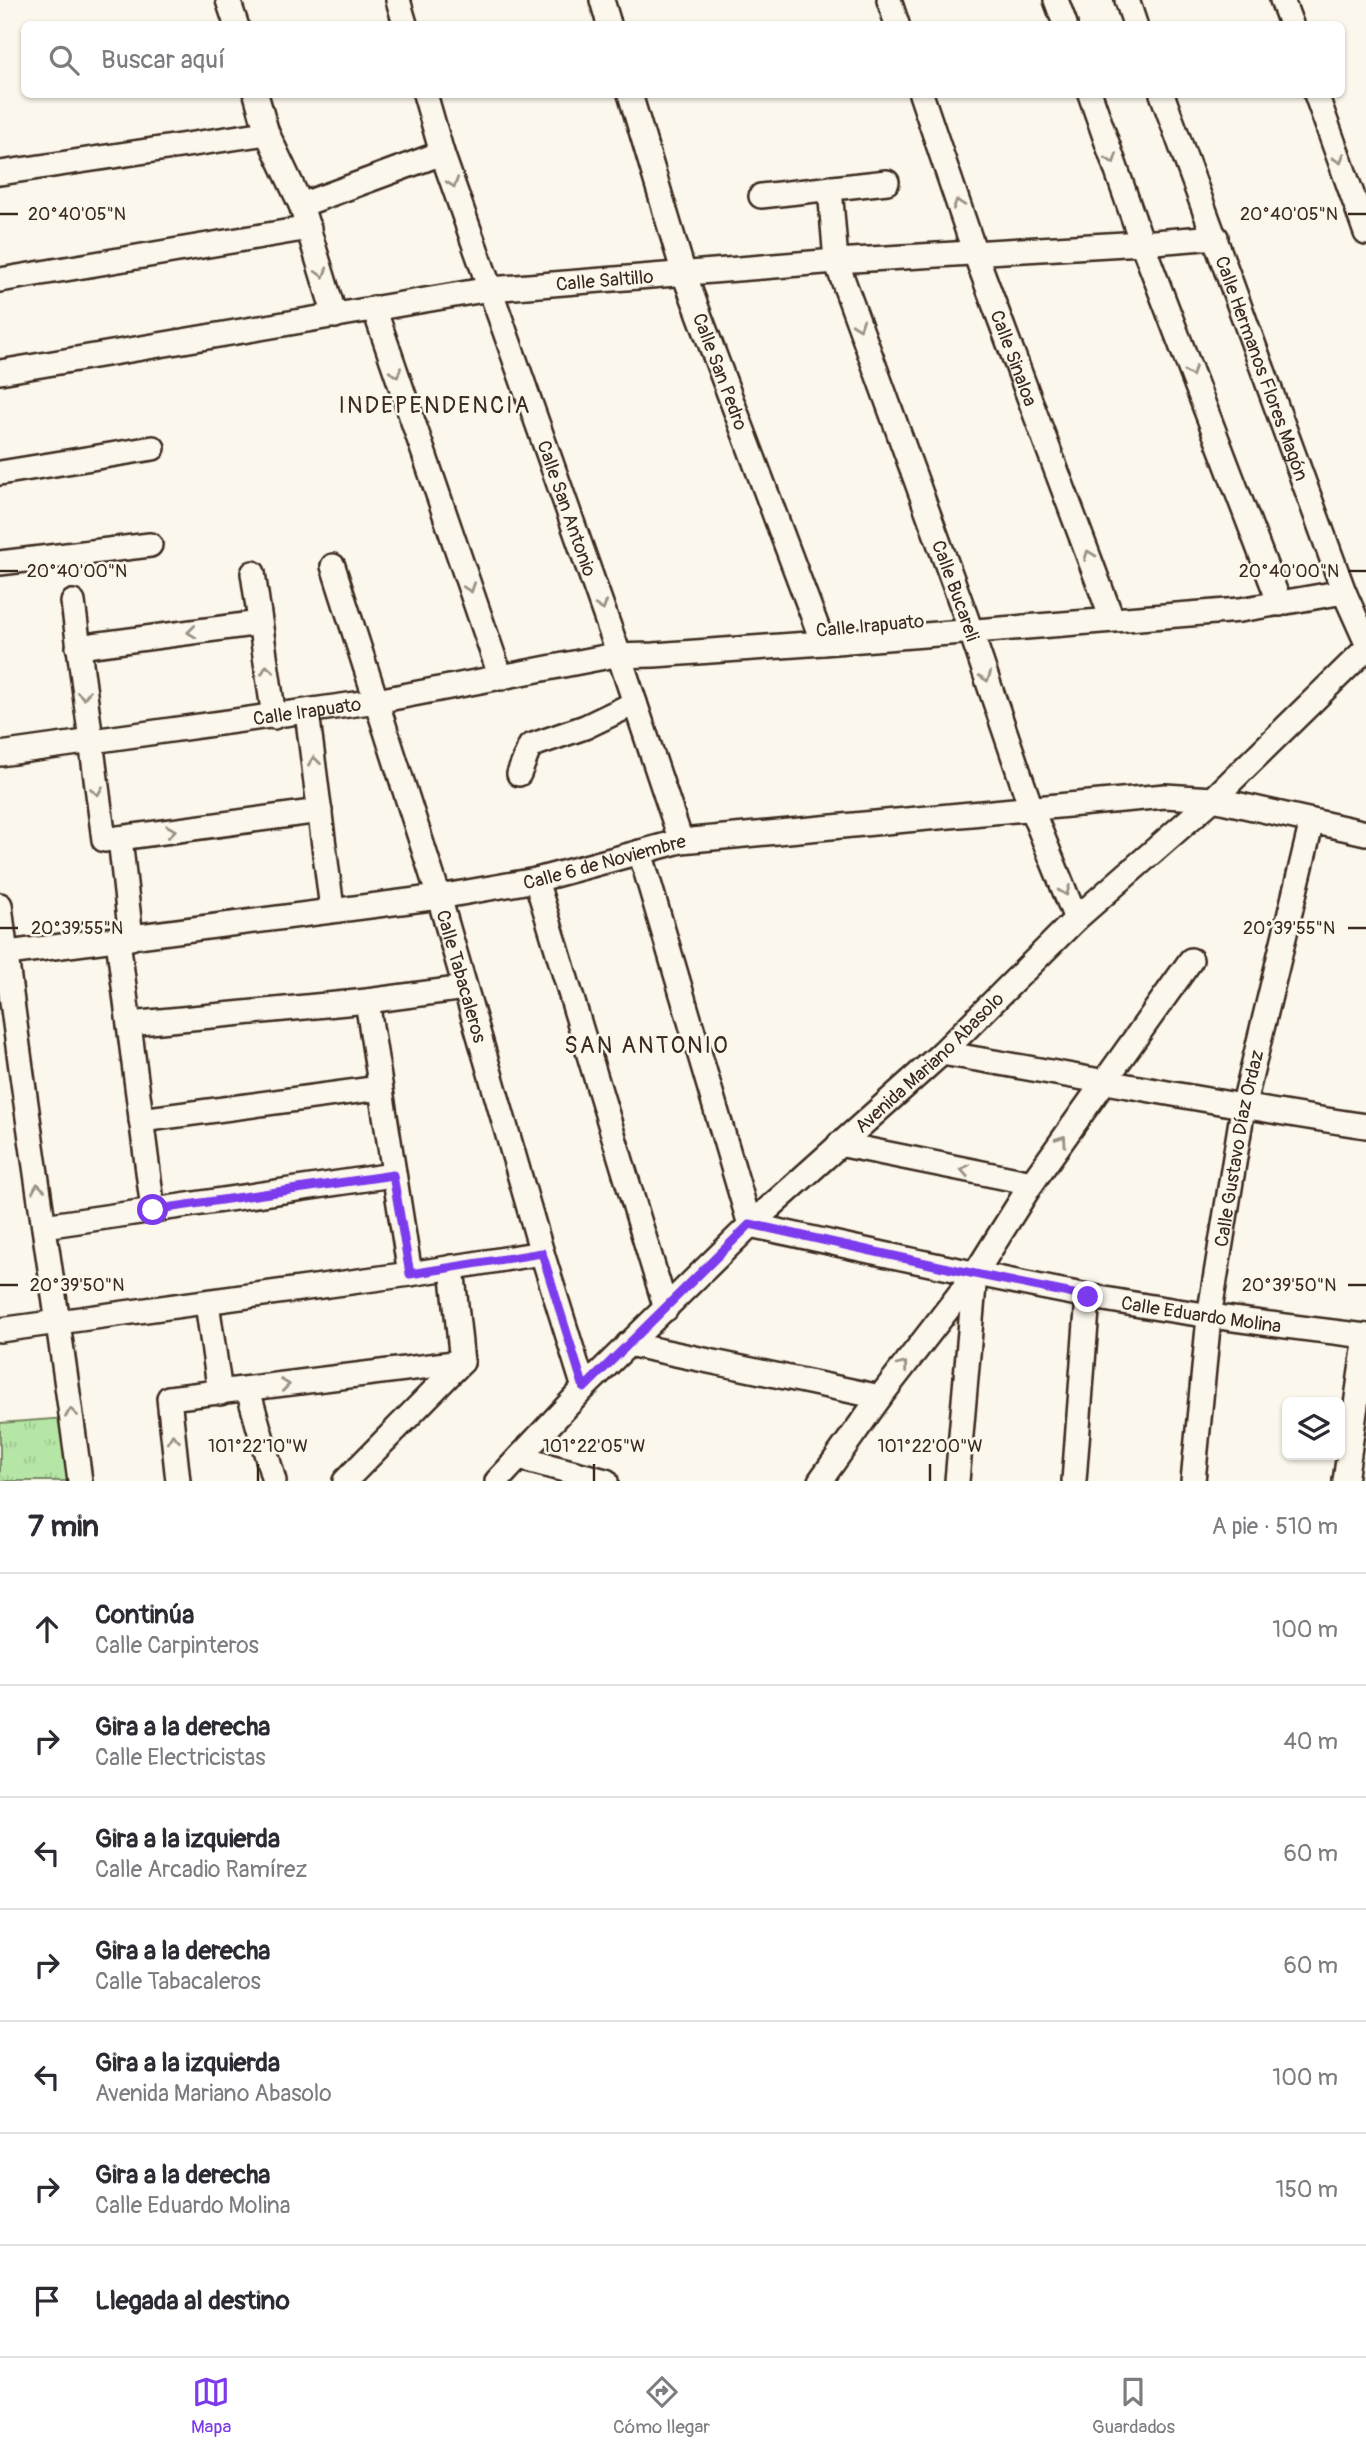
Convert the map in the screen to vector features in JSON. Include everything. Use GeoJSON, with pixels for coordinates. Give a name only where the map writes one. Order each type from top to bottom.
{"type":"FeatureCollection","features":[{"type":"Feature","properties":{"kind":"street"},"geometry":{"type":"LineString","coordinates":[[228,0],[235,21]]}},
{"type":"Feature","properties":{"kind":"street"},"geometry":{"type":"LineString","coordinates":[[398,0],[404,21]]}},
{"type":"Feature","properties":{"kind":"street"},"geometry":{"type":"LineString","coordinates":[[602,0],[608,21]]}},
{"type":"Feature","properties":{"kind":"street"},"geometry":{"type":"LineString","coordinates":[[889,0],[896,21]]}},
{"type":"Feature","properties":{"kind":"street"},"geometry":{"type":"LineString","coordinates":[[1056,0],[1064,21]]}},
{"type":"Feature","properties":{"kind":"street"},"geometry":{"type":"LineString","coordinates":[[1127,0],[1134,21]]}},
{"type":"Feature","properties":{"kind":"street"},"geometry":{"type":"LineString","coordinates":[[1282,0],[1290,21]]}},
{"type":"Feature","properties":{"kind":"street"},"geometry":{"type":"LineString","coordinates":[[257,98],[267,133],[301,205],[335,316]]}},
{"type":"Feature","properties":{"kind":"street","name":"Calle San Antonio"},"geometry":{"type":"LineString","coordinates":[[426,98],[442,153],[681,841]]}},
{"type":"Feature","properties":{"kind":"street","name":"Calle San Pedro"},"geometry":{"type":"LineString","coordinates":[[631,98],[684,274],[822,636]]}},
{"type":"Feature","properties":{"kind":"street","name":"Calle Sinaloa"},"geometry":{"type":"LineString","coordinates":[[922,98],[975,253],[1110,613]]}},
{"type":"Feature","properties":{"kind":"street"},"geometry":{"type":"LineString","coordinates":[[1091,98],[1142,243],[1285,600]]}},
{"type":"Feature","properties":{"kind":"street","name":"Calle Hermanos Flores Magón"},"geometry":{"type":"LineString","coordinates":[[1164,98],[1344,592],[1366,641]]}},
{"type":"Feature","properties":{"kind":"street"},"geometry":{"type":"LineString","coordinates":[[1317,98],[1366,233]]}},
{"type":"Feature","properties":{"kind":"street"},"geometry":{"type":"LineString","coordinates":[[0,173],[267,133]]}},
{"type":"Feature","properties":{"kind":"street"},"geometry":{"type":"LineString","coordinates":[[301,205],[442,153]]}},
{"type":"Feature","properties":{"kind":"street"},"geometry":{"type":"LineString","coordinates":[[761,196],[887,182]]}},
{"type":"Feature","properties":{"kind":"street","name":"Calle Bucareli"},"geometry":{"type":"LineString","coordinates":[[830,188],[836,261],[968,624],[1031,808],[1076,919]]}},
{"type":"Feature","properties":{"kind":"street"},"geometry":{"type":"LineString","coordinates":[[0,280],[309,228]]}},
{"type":"Feature","properties":{"kind":"street","name":"Calle Saltillo"},"geometry":{"type":"LineString","coordinates":[[0,372],[490,289],[836,261],[1216,237]]}},
{"type":"Feature","properties":{"kind":"street"},"geometry":{"type":"LineString","coordinates":[[374,308],[501,678]]}},
{"type":"Feature","properties":{"kind":"street"},"geometry":{"type":"LineString","coordinates":[[0,473],[153,448]]}},
{"type":"Feature","properties":{"kind":"street"},"geometry":{"type":"LineString","coordinates":[[0,563],[150,545]]}},
{"type":"Feature","properties":{"kind":"street","name":"Calle Tabacaleros"},"geometry":{"type":"LineString","coordinates":[[334,566],[439,897],[584,1388]]}},
{"type":"Feature","properties":{"kind":"street"},"geometry":{"type":"LineString","coordinates":[[253,573],[274,716]]}},
{"type":"Feature","properties":{"kind":"street","name":"Calle Irapuato"},"geometry":{"type":"LineString","coordinates":[[0,754],[377,701],[616,655],[652,642],[822,636],[1110,613],[1239,596],[1285,600],[1344,592]]}},
{"type":"Feature","properties":{"kind":"street"},"geometry":{"type":"LineString","coordinates":[[72,602],[104,840],[320,811]]}},
{"type":"Feature","properties":{"kind":"street"},"geometry":{"type":"LineString","coordinates":[[78,647],[260,623]]}},
{"type":"Feature","properties":{"kind":"street","name":"Avenida Mariano Abasolo"},"geometry":{"type":"LineString","coordinates":[[497,1481],[584,1388],[750,1224],[942,1054],[1076,919],[1213,799],[1366,649]]}},
{"type":"Feature","properties":{"kind":"street"},"geometry":{"type":"LineString","coordinates":[[519,774],[530,746],[585,727],[635,703]]}},
{"type":"Feature","properties":{"kind":"street"},"geometry":{"type":"LineString","coordinates":[[307,712],[332,909]]}},
{"type":"Feature","properties":{"kind":"street","name":"Calle 6 de Noviembre"},"geometry":{"type":"LineString","coordinates":[[3,954],[439,897],[536,880],[681,841],[1031,808],[1165,796],[1213,799],[1365,832]]}},
{"type":"Feature","properties":{"kind":"street","name":"Calle Gustavo Díaz Ordaz"},"geometry":{"type":"LineString","coordinates":[[1193,1481],[1209,1317],[1243,1108],[1312,821]]}},
{"type":"Feature","properties":{"kind":"street"},"geometry":{"type":"LineString","coordinates":[[120,838],[129,1024],[153,1210]]}},
{"type":"Feature","properties":{"kind":"street"},"geometry":{"type":"LineString","coordinates":[[640,852],[750,1224]]}},
{"type":"Feature","properties":{"kind":"street"},"geometry":{"type":"LineString","coordinates":[[536,880],[666,1309]]}},
{"type":"Feature","properties":{"kind":"street"},"geometry":{"type":"LineString","coordinates":[[0,905],[3,954],[80,1481]]}},
{"type":"Feature","properties":{"kind":"street"},"geometry":{"type":"LineString","coordinates":[[820,1481],[880,1397],[975,1274],[1032,1183],[1191,960]]}},
{"type":"Feature","properties":{"kind":"street"},"geometry":{"type":"LineString","coordinates":[[129,1024],[367,1001],[465,988]]}},
{"type":"Feature","properties":{"kind":"street"},"geometry":{"type":"LineString","coordinates":[[367,1001],[410,1274]]}},
{"type":"Feature","properties":{"kind":"street"},"geometry":{"type":"LineString","coordinates":[[942,1054],[1243,1108],[1366,1126]]}},
{"type":"Feature","properties":{"kind":"street"},"geometry":{"type":"LineString","coordinates":[[141,1121],[380,1088]]}},
{"type":"Feature","properties":{"kind":"street"},"geometry":{"type":"LineString","coordinates":[[839,1144],[1032,1183]]}},
{"type":"Feature","properties":{"kind":"street"},"geometry":{"type":"LineString","coordinates":[[44,1226],[393,1175]]}},
{"type":"Feature","properties":{"kind":"street","name":"Calle Eduardo Molina"},"geometry":{"type":"LineString","coordinates":[[750,1224],[1088,1297],[1209,1317],[1366,1336]]}},
{"type":"Feature","properties":{"kind":"street"},"geometry":{"type":"LineString","coordinates":[[0,1331],[542,1253]]}},
{"type":"Feature","properties":{"kind":"street"},"geometry":{"type":"LineString","coordinates":[[345,1481],[462,1362],[453,1267]]}},
{"type":"Feature","properties":{"kind":"street"},"geometry":{"type":"LineString","coordinates":[[957,1481],[975,1274]]}},
{"type":"Feature","properties":{"kind":"street"},"geometry":{"type":"LineString","coordinates":[[1074,1481],[1088,1297]]}},
{"type":"Feature","properties":{"kind":"street"},"geometry":{"type":"LineString","coordinates":[[207,1303],[220,1393]]}},
{"type":"Feature","properties":{"kind":"street"},"geometry":{"type":"LineString","coordinates":[[1345,1481],[1366,1336]]}},
{"type":"Feature","properties":{"kind":"street"},"geometry":{"type":"LineString","coordinates":[[628,1344],[880,1397]]}},
{"type":"Feature","properties":{"kind":"street"},"geometry":{"type":"LineString","coordinates":[[178,1481],[169,1398],[462,1362]]}},
{"type":"Feature","properties":{"kind":"street"},"geometry":{"type":"LineString","coordinates":[[248,1390],[274,1481]]}},
{"type":"Feature","properties":{"kind":"street"},"geometry":{"type":"LineString","coordinates":[[519,1458],[603,1481]]}},
{"type":"Feature","properties":{"kind":"green space"},"geometry":{"type":"Polygon","coordinates":[[[66,1418],[77,1481],[0,1481],[0,1423],[66,1418]]]}},
{"type":"Feature","properties":{"kind":"district","name":"INDEPENDENCIA"},"geometry":{"type":"Point","coordinates":[435,405]}},
{"type":"Feature","properties":{"kind":"district","name":"SAN ANTONIO"},"geometry":{"type":"Point","coordinates":[647,1045]}},
{"type":"Feature","properties":{"kind":"route"},"geometry":{"type":"LineString","coordinates":[[153,1210],[393,1175],[410,1274],[542,1253],[584,1388],[750,1224],[1088,1297]]}}]}
